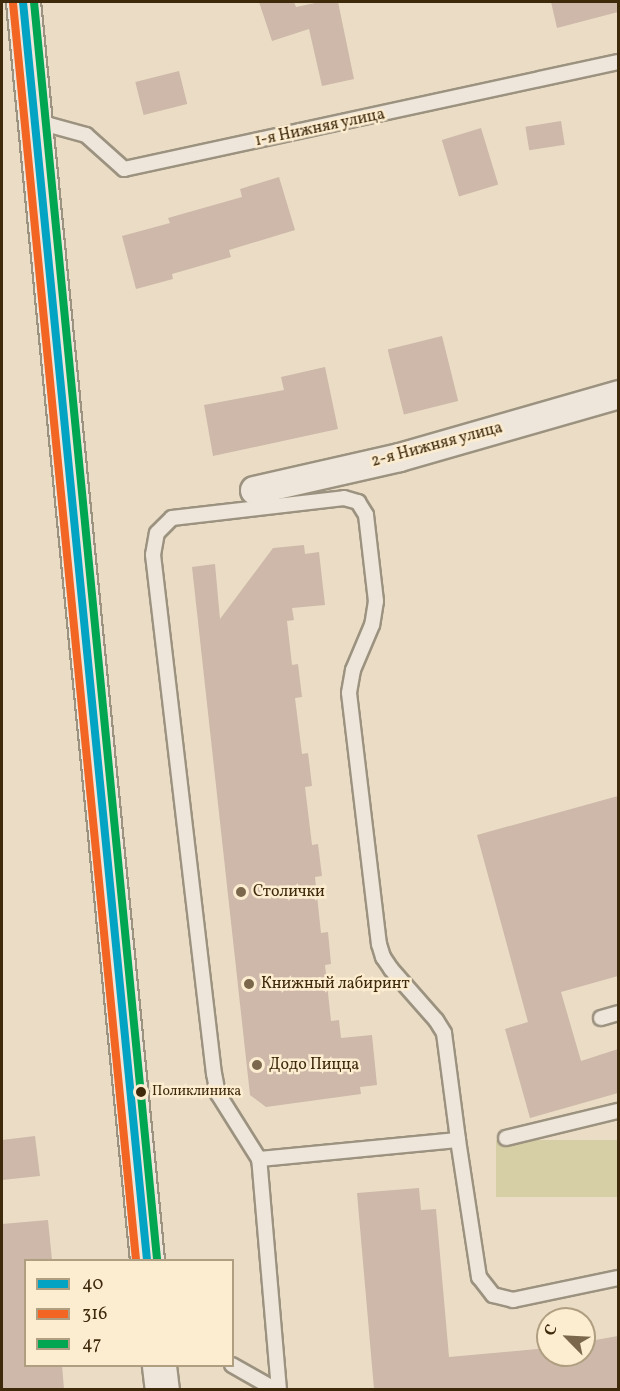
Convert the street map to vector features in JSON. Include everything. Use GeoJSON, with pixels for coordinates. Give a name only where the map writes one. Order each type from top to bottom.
{"type":"FeatureCollection","features":[{"type":"Feature","properties":{"kind":"main road"},"geometry":{"type":"LineString","coordinates":[[22,2],[147,1259]]}},
{"type":"Feature","properties":{"kind":"main road"},"geometry":{"type":"LineString","coordinates":[[159,1367],[162,1389]]}},
{"type":"Feature","properties":{"kind":"street","name":"2-я Нижняя улица"},"geometry":{"type":"LineString","coordinates":[[254,490],[399,457],[618,394]]}},
{"type":"Feature","properties":{"kind":"lane","name":"1-я Нижняя улица"},"geometry":{"type":"LineString","coordinates":[[35,121],[86,135],[124,169],[618,62]]}},
{"type":"Feature","properties":{"kind":"lane"},"geometry":{"type":"LineString","coordinates":[[278,1389],[259,1159],[218,1094],[214,1074],[153,555],[157,533],[172,518],[344,498],[358,502],[366,515],[376,601],[372,625],[353,670],[349,693],[379,944],[383,957],[391,969],[436,1020],[444,1033],[479,1277],[493,1295],[513,1300],[618,1278]]}},
{"type":"Feature","properties":{"kind":"lane"},"geometry":{"type":"LineString","coordinates":[[601,1018],[618,1013]]}},
{"type":"Feature","properties":{"kind":"lane"},"geometry":{"type":"LineString","coordinates":[[506,1138],[618,1111]]}},
{"type":"Feature","properties":{"kind":"lane"},"geometry":{"type":"LineString","coordinates":[[259,1159],[458,1140]]}},
{"type":"Feature","properties":{"kind":"lane"},"geometry":{"type":"LineString","coordinates":[[234,1366],[278,1389]]}},
{"type":"Feature","properties":{"kind":"shaded area"},"geometry":{"type":"Polygon","coordinates":[[[496,1140],[618,1140],[618,1197],[496,1197],[496,1140]]]}},
{"type":"Feature","properties":{"kind":"building"},"geometry":{"type":"Polygon","coordinates":[[[259,2],[294,2],[296,7],[320,2],[338,2],[354,79],[322,86],[309,29],[272,41],[259,2]]]}},
{"type":"Feature","properties":{"kind":"building"},"geometry":{"type":"Polygon","coordinates":[[[551,2],[618,2],[618,12],[557,28],[551,2]]]}},
{"type":"Feature","properties":{"kind":"building"},"geometry":{"type":"Polygon","coordinates":[[[179,71],[187,104],[144,115],[135,82],[179,71]]]}},
{"type":"Feature","properties":{"kind":"building"},"geometry":{"type":"Polygon","coordinates":[[[561,121],[565,145],[529,150],[525,127],[561,121]]]}},
{"type":"Feature","properties":{"kind":"building"},"geometry":{"type":"Polygon","coordinates":[[[481,128],[498,184],[459,196],[442,140],[481,128]]]}},
{"type":"Feature","properties":{"kind":"building"},"geometry":{"type":"Polygon","coordinates":[[[279,177],[295,230],[229,250],[231,257],[172,274],[173,279],[136,289],[122,236],[170,223],[168,218],[242,197],[240,189],[279,177]]]}},
{"type":"Feature","properties":{"kind":"building"},"geometry":{"type":"Polygon","coordinates":[[[442,336],[458,401],[404,415],[388,350],[442,336]]]}},
{"type":"Feature","properties":{"kind":"building"},"geometry":{"type":"Polygon","coordinates":[[[325,367],[338,429],[213,456],[204,405],[284,390],[281,377],[325,367]]]}},
{"type":"Feature","properties":{"kind":"building"},"geometry":{"type":"Polygon","coordinates":[[[304,545],[305,554],[319,552],[325,605],[292,608],[294,620],[287,621],[292,665],[298,664],[302,697],[295,698],[302,754],[308,753],[312,786],[305,787],[312,845],[318,844],[322,876],[315,877],[321,933],[328,932],[331,964],[325,965],[331,1021],[339,1020],[341,1038],[372,1035],[377,1085],[360,1087],[361,1094],[266,1107],[250,1095],[192,567],[215,564],[220,619],[273,548],[304,545]]]}},
{"type":"Feature","properties":{"kind":"building"},"geometry":{"type":"Polygon","coordinates":[[[618,796],[618,976],[561,992],[581,1061],[618,1049],[618,1093],[530,1118],[505,1029],[528,1022],[477,835],[618,796]]]}},
{"type":"Feature","properties":{"kind":"building"},"geometry":{"type":"Polygon","coordinates":[[[35,1136],[40,1176],[2,1180],[2,1140],[35,1136]]]}},
{"type":"Feature","properties":{"kind":"building"},"geometry":{"type":"Polygon","coordinates":[[[419,1188],[421,1210],[436,1209],[449,1357],[536,1349],[536,1367],[596,1367],[596,1340],[618,1336],[618,1389],[374,1389],[357,1193],[419,1188]]]}},
{"type":"Feature","properties":{"kind":"building"},"geometry":{"type":"Polygon","coordinates":[[[48,1220],[52,1259],[24,1259],[24,1367],[62,1367],[64,1389],[2,1389],[2,1224],[48,1220]]]}},
{"type":"Feature","properties":{"kind":"transit line","name":"40"},"geometry":{"type":"LineString","coordinates":[[23,2],[147,1259]]}},
{"type":"Feature","properties":{"kind":"transit line","name":"47"},"geometry":{"type":"LineString","coordinates":[[34,2],[157,1259]]}},
{"type":"Feature","properties":{"kind":"transit line","name":"316"},"geometry":{"type":"LineString","coordinates":[[13,3],[136,1259]]}},
{"type":"Feature","properties":{"kind":"place","name":"Столички"},"geometry":{"type":"Point","coordinates":[241,892]}},
{"type":"Feature","properties":{"kind":"place","name":"Книжный лабиринт"},"geometry":{"type":"Point","coordinates":[249,984]}},
{"type":"Feature","properties":{"kind":"place","name":"Додо Пицца"},"geometry":{"type":"Point","coordinates":[257,1065]}},
{"type":"Feature","properties":{"kind":"place","name":"Поликлиника"},"geometry":{"type":"Point","coordinates":[141,1092]}}]}
